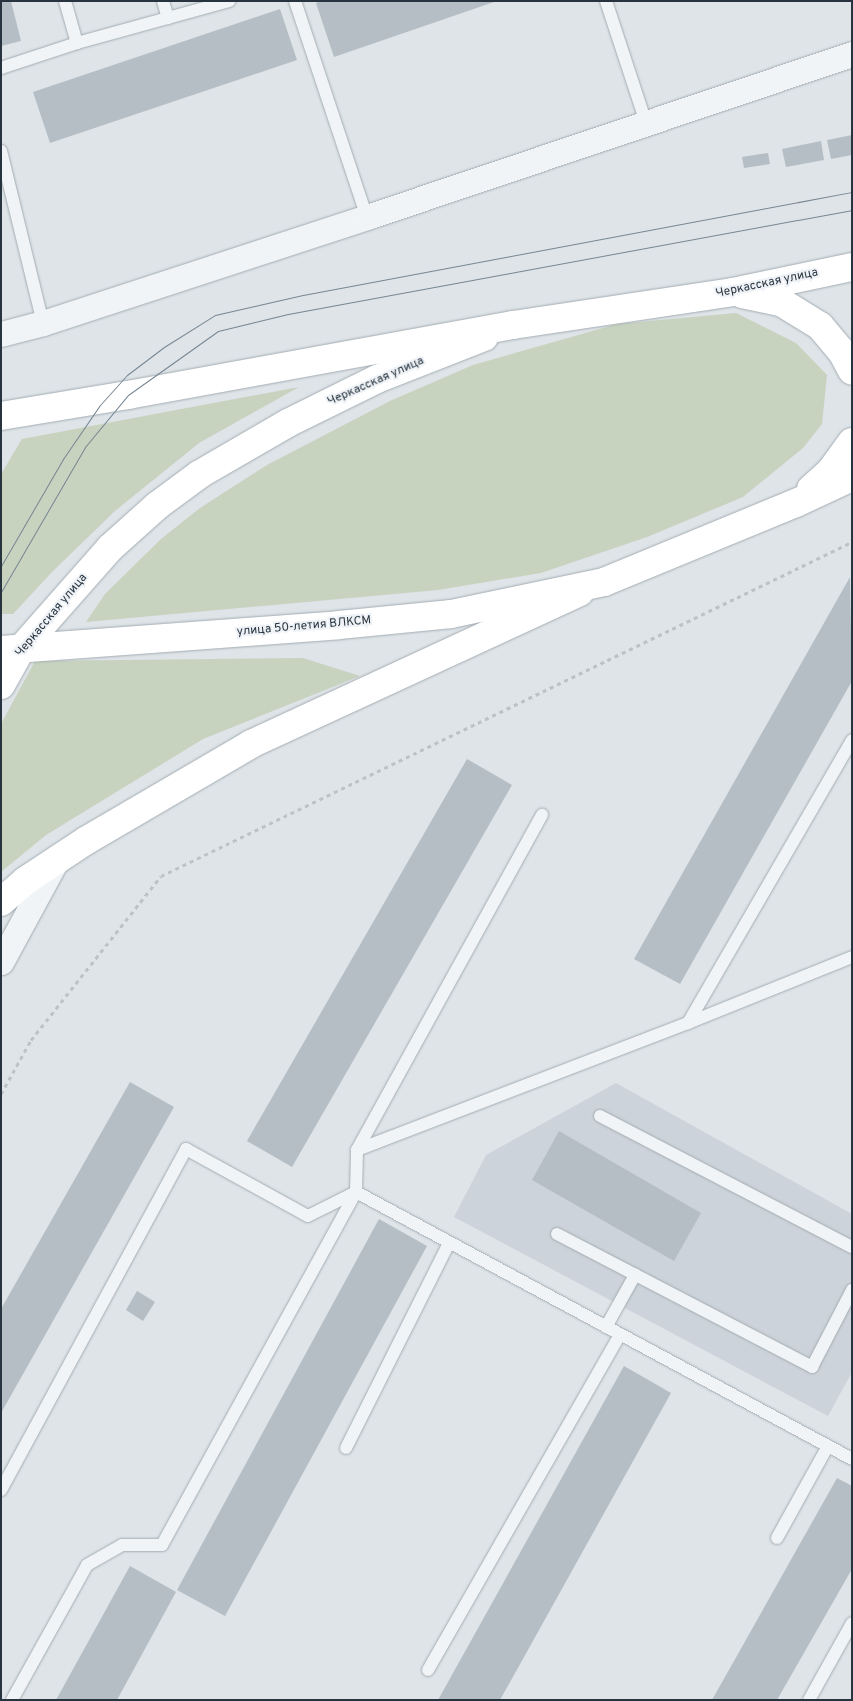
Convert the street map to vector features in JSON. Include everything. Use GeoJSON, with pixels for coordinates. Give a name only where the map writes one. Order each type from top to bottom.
{"type":"FeatureCollection","features":[{"type":"Feature","properties":{"kind":"main road","name":"Черкасская улица"},"geometry":{"type":"LineString","coordinates":[[1,685],[11,649],[110,548],[158,505],[200,474],[288,423],[377,379],[514,325],[733,292],[852,267]]}},
{"type":"Feature","properties":{"kind":"main road"},"geometry":{"type":"LineString","coordinates":[[733,292],[781,302],[820,326],[842,352],[852,371]]}},
{"type":"Feature","properties":{"kind":"main road"},"geometry":{"type":"LineString","coordinates":[[1,416],[128,395],[514,325]]}},
{"type":"Feature","properties":{"kind":"main road"},"geometry":{"type":"LineString","coordinates":[[796,504],[830,472],[852,442]]}},
{"type":"Feature","properties":{"kind":"main road"},"geometry":{"type":"LineString","coordinates":[[1,902],[57,859],[251,744],[604,582],[796,504],[852,477]]}},
{"type":"Feature","properties":{"kind":"main road","name":"улица 50-летия ВЛКСМ"},"geometry":{"type":"LineString","coordinates":[[11,649],[339,625],[451,614],[604,582]]}},
{"type":"Feature","properties":{"kind":"street"},"geometry":{"type":"LineString","coordinates":[[1,334],[42,323],[367,217],[852,54]]}},
{"type":"Feature","properties":{"kind":"street"},"geometry":{"type":"LineString","coordinates":[[1,962],[57,859]]}},
{"type":"Feature","properties":{"kind":"lane"},"geometry":{"type":"LineString","coordinates":[[64,1],[77,43]]}},
{"type":"Feature","properties":{"kind":"lane"},"geometry":{"type":"LineString","coordinates":[[163,1],[168,18]]}},
{"type":"Feature","properties":{"kind":"lane"},"geometry":{"type":"LineString","coordinates":[[1,68],[77,43],[230,1]]}},
{"type":"Feature","properties":{"kind":"lane"},"geometry":{"type":"LineString","coordinates":[[295,1],[367,217]]}},
{"type":"Feature","properties":{"kind":"lane"},"geometry":{"type":"LineString","coordinates":[[606,1],[646,123]]}},
{"type":"Feature","properties":{"kind":"lane"},"geometry":{"type":"LineString","coordinates":[[1,151],[42,323]]}},
{"type":"Feature","properties":{"kind":"lane"},"geometry":{"type":"LineString","coordinates":[[688,1023],[852,740]]}},
{"type":"Feature","properties":{"kind":"lane"},"geometry":{"type":"LineString","coordinates":[[12,1700],[87,1565],[122,1544],[162,1545],[356,1192],[357,1150],[542,815]]}},
{"type":"Feature","properties":{"kind":"lane"},"geometry":{"type":"LineString","coordinates":[[357,1150],[688,1023],[852,957]]}},
{"type":"Feature","properties":{"kind":"lane"},"geometry":{"type":"LineString","coordinates":[[600,1116],[852,1247]]}},
{"type":"Feature","properties":{"kind":"lane"},"geometry":{"type":"LineString","coordinates":[[1,1490],[186,1149],[308,1216],[356,1192]]}},
{"type":"Feature","properties":{"kind":"lane"},"geometry":{"type":"LineString","coordinates":[[356,1192],[852,1459]]}},
{"type":"Feature","properties":{"kind":"lane"},"geometry":{"type":"LineString","coordinates":[[557,1234],[812,1367],[852,1290]]}},
{"type":"Feature","properties":{"kind":"lane"},"geometry":{"type":"LineString","coordinates":[[346,1448],[449,1243]]}},
{"type":"Feature","properties":{"kind":"lane"},"geometry":{"type":"LineString","coordinates":[[606,1327],[635,1274]]}},
{"type":"Feature","properties":{"kind":"lane"},"geometry":{"type":"LineString","coordinates":[[428,1670],[620,1335]]}},
{"type":"Feature","properties":{"kind":"lane"},"geometry":{"type":"LineString","coordinates":[[777,1538],[828,1446]]}},
{"type":"Feature","properties":{"kind":"lane"},"geometry":{"type":"LineString","coordinates":[[809,1700],[852,1623]]}},
{"type":"Feature","properties":{"kind":"path"},"geometry":{"type":"LineString","coordinates":[[1,1094],[31,1040],[161,876],[852,542]]}},
{"type":"Feature","properties":{"kind":"shaded area"},"geometry":{"type":"Polygon","coordinates":[[[616,1083],[852,1214],[852,1372],[828,1416],[454,1217],[486,1155],[616,1083]]]}},
{"type":"Feature","properties":{"kind":"green space"},"geometry":{"type":"Polygon","coordinates":[[[736,313],[796,343],[827,375],[822,424],[803,448],[743,497],[647,537],[541,573],[438,590],[86,622],[105,594],[161,539],[200,508],[267,465],[390,401],[473,365],[617,324],[736,313]]]}},
{"type":"Feature","properties":{"kind":"green space"},"geometry":{"type":"Polygon","coordinates":[[[299,387],[199,443],[115,511],[52,572],[13,614],[1,614],[1,474],[22,439],[299,387]]]}},
{"type":"Feature","properties":{"kind":"green space"},"geometry":{"type":"Polygon","coordinates":[[[303,658],[360,676],[203,739],[46,835],[1,872],[1,724],[35,661],[303,658]]]}},
{"type":"Feature","properties":{"kind":"building"},"geometry":{"type":"Polygon","coordinates":[[[1,1],[11,1],[21,41],[1,46],[1,1]]]}},
{"type":"Feature","properties":{"kind":"building"},"geometry":{"type":"Polygon","coordinates":[[[321,1],[494,2],[334,57],[316,3],[321,1]]]}},
{"type":"Feature","properties":{"kind":"building"},"geometry":{"type":"Polygon","coordinates":[[[280,9],[297,60],[50,143],[33,92],[280,9]]]}},
{"type":"Feature","properties":{"kind":"building"},"geometry":{"type":"Polygon","coordinates":[[[852,135],[852,155],[831,159],[827,140],[852,135]]]}},
{"type":"Feature","properties":{"kind":"building"},"geometry":{"type":"Polygon","coordinates":[[[821,141],[824,160],[786,167],[782,149],[821,141]]]}},
{"type":"Feature","properties":{"kind":"building"},"geometry":{"type":"Polygon","coordinates":[[[768,153],[770,164],[744,168],[742,157],[768,153]]]}},
{"type":"Feature","properties":{"kind":"building"},"geometry":{"type":"Polygon","coordinates":[[[850,577],[852,681],[680,984],[634,959],[850,577]]]}},
{"type":"Feature","properties":{"kind":"building"},"geometry":{"type":"Polygon","coordinates":[[[467,759],[512,785],[292,1167],[247,1141],[467,759]]]}},
{"type":"Feature","properties":{"kind":"building"},"geometry":{"type":"Polygon","coordinates":[[[130,1082],[174,1107],[1,1413],[1,1309],[130,1082]]]}},
{"type":"Feature","properties":{"kind":"building"},"geometry":{"type":"Polygon","coordinates":[[[559,1131],[701,1213],[674,1261],[532,1180],[559,1131]]]}},
{"type":"Feature","properties":{"kind":"building"},"geometry":{"type":"Polygon","coordinates":[[[379,1219],[427,1246],[225,1616],[177,1590],[379,1219]]]}},
{"type":"Feature","properties":{"kind":"building"},"geometry":{"type":"Polygon","coordinates":[[[137,1291],[155,1302],[143,1321],[126,1310],[137,1291]]]}},
{"type":"Feature","properties":{"kind":"building"},"geometry":{"type":"Polygon","coordinates":[[[624,1366],[671,1393],[500,1700],[438,1700],[624,1366]]]}},
{"type":"Feature","properties":{"kind":"building"},"geometry":{"type":"Polygon","coordinates":[[[837,1478],[852,1486],[852,1569],[777,1700],[712,1700],[837,1478]]]}},
{"type":"Feature","properties":{"kind":"building"},"geometry":{"type":"Polygon","coordinates":[[[130,1566],[176,1592],[117,1700],[56,1700],[130,1566]]]}},
{"type":"Feature","properties":{"kind":"tram line"},"geometry":{"type":"LineString","coordinates":[[1,566],[63,459],[100,405],[127,375],[164,347],[215,315],[303,295],[852,192]]}},
{"type":"Feature","properties":{"kind":"tram line"},"geometry":{"type":"LineString","coordinates":[[1,592],[85,447],[128,395],[218,331],[288,314],[852,210]]}}]}
